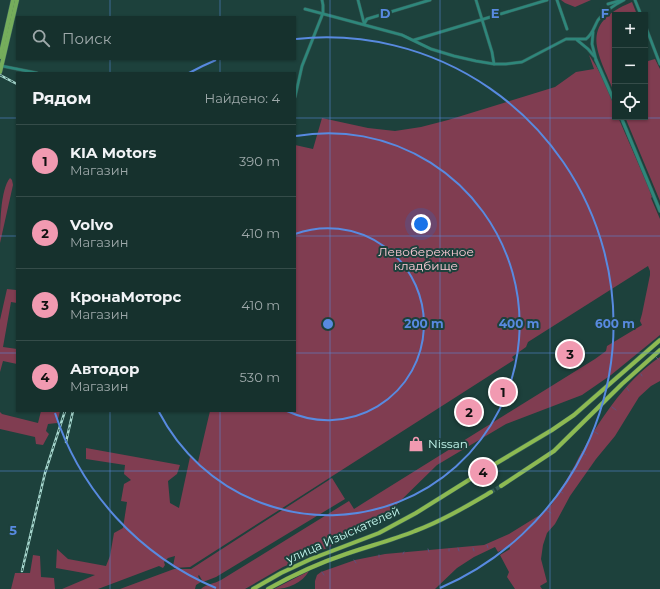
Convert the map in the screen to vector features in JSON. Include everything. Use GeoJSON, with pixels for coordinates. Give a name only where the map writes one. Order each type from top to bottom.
{"type":"FeatureCollection","features":[{"type":"Feature","properties":{"kind":"highway"},"geometry":{"type":"LineString","coordinates":[[490,468],[574,415],[660,340]]}},
{"type":"Feature","properties":{"kind":"highway"},"geometry":{"type":"LineString","coordinates":[[501,486],[554,451],[622,384],[660,350]]}},
{"type":"Feature","properties":{"kind":"highway","name":"улица Изыскателей"},"geometry":{"type":"LineString","coordinates":[[253,589],[290,568],[384,531],[480,473]]}},
{"type":"Feature","properties":{"kind":"highway","name":"улица Изыскателей"},"geometry":{"type":"LineString","coordinates":[[268,589],[315,566],[347,554],[402,537],[427,527],[491,492]]}},
{"type":"Feature","properties":{"kind":"main road"},"geometry":{"type":"LineString","coordinates":[[0,57],[13,0]]}},
{"type":"Feature","properties":{"kind":"main road"},"geometry":{"type":"LineString","coordinates":[[0,72],[17,0]]}},
{"type":"Feature","properties":{"kind":"street"},"geometry":{"type":"LineString","coordinates":[[296,93],[302,66],[323,13],[322,0]]}},
{"type":"Feature","properties":{"kind":"street"},"geometry":{"type":"LineString","coordinates":[[358,0],[364,24]]}},
{"type":"Feature","properties":{"kind":"street"},"geometry":{"type":"LineString","coordinates":[[417,0],[418,4]]}},
{"type":"Feature","properties":{"kind":"street"},"geometry":{"type":"LineString","coordinates":[[364,24],[368,19],[430,0]]}},
{"type":"Feature","properties":{"kind":"street"},"geometry":{"type":"LineString","coordinates":[[476,0],[483,20],[494,64]]}},
{"type":"Feature","properties":{"kind":"street"},"geometry":{"type":"LineString","coordinates":[[413,40],[547,0]]}},
{"type":"Feature","properties":{"kind":"street"},"geometry":{"type":"LineString","coordinates":[[557,0],[568,29]]}},
{"type":"Feature","properties":{"kind":"street"},"geometry":{"type":"LineString","coordinates":[[608,4],[623,0]]}},
{"type":"Feature","properties":{"kind":"street"},"geometry":{"type":"LineString","coordinates":[[612,97],[596,60],[592,44],[594,30],[598,21],[604,14],[623,0]]}},
{"type":"Feature","properties":{"kind":"street"},"geometry":{"type":"LineString","coordinates":[[635,0],[640,12]]}},
{"type":"Feature","properties":{"kind":"street"},"geometry":{"type":"LineString","coordinates":[[305,9],[402,35],[454,56],[494,64],[522,62],[566,39],[586,39],[594,30]]}},
{"type":"Feature","properties":{"kind":"street"},"geometry":{"type":"LineString","coordinates":[[648,33],[660,64]]}},
{"type":"Feature","properties":{"kind":"street"},"geometry":{"type":"LineString","coordinates":[[577,39],[588,49],[596,60]]}},
{"type":"Feature","properties":{"kind":"street"},"geometry":{"type":"LineString","coordinates":[[2,66],[32,72]]}},
{"type":"Feature","properties":{"kind":"street"},"geometry":{"type":"LineString","coordinates":[[621,120],[660,212]]}},
{"type":"Feature","properties":{"kind":"green space"},"geometry":{"type":"Polygon","coordinates":[[[561,0],[591,0],[575,7],[561,0]]]}},
{"type":"Feature","properties":{"kind":"green space"},"geometry":{"type":"Polygon","coordinates":[[[632,2],[636,12],[614,12],[632,2]]]}},
{"type":"Feature","properties":{"kind":"green space"},"geometry":{"type":"Polygon","coordinates":[[[612,13],[612,87],[598,52],[596,41],[598,30],[604,20],[612,13]]]}},
{"type":"Feature","properties":{"kind":"green space","name":"Левобережное кладбище"},"geometry":{"type":"Polygon","coordinates":[[[589,55],[610,93],[612,102],[612,120],[619,120],[649,188],[651,198],[660,219],[660,335],[611,375],[582,395],[506,424],[437,465],[390,511],[374,524],[341,542],[283,567],[245,589],[201,589],[221,580],[349,501],[354,509],[595,359],[606,351],[607,346],[642,325],[640,321],[650,275],[648,266],[528,342],[526,347],[512,357],[514,360],[190,567],[174,568],[175,556],[168,558],[164,562],[165,565],[163,568],[159,566],[98,589],[62,589],[95,575],[56,568],[57,549],[68,559],[106,566],[110,556],[114,533],[123,528],[127,502],[121,501],[124,484],[131,480],[124,474],[125,465],[86,459],[86,448],[180,465],[177,474],[168,481],[170,503],[179,508],[190,457],[198,462],[210,412],[296,412],[296,145],[313,149],[322,118],[368,128],[395,131],[421,127],[555,87],[576,72],[594,69],[589,55]]]}},
{"type":"Feature","properties":{"kind":"green space"},"geometry":{"type":"Polygon","coordinates":[[[655,59],[660,69],[660,201],[626,120],[648,120],[648,61],[655,59]]]}},
{"type":"Feature","properties":{"kind":"green space"},"geometry":{"type":"Polygon","coordinates":[[[10,178],[13,185],[0,243],[2,200],[10,178]]]}},
{"type":"Feature","properties":{"kind":"green space"},"geometry":{"type":"Polygon","coordinates":[[[7,289],[16,290],[16,303],[11,302],[3,347],[16,349],[16,364],[3,361],[0,372],[0,320],[7,289]]]}},
{"type":"Feature","properties":{"kind":"green space"},"geometry":{"type":"Polygon","coordinates":[[[660,357],[660,381],[651,386],[639,397],[615,436],[596,459],[570,496],[555,524],[547,533],[541,559],[547,582],[540,586],[542,589],[515,589],[507,577],[509,572],[500,555],[510,549],[509,546],[498,552],[495,547],[474,557],[457,568],[435,589],[315,589],[317,575],[321,572],[355,560],[385,554],[484,545],[509,534],[543,513],[552,504],[601,420],[612,405],[634,379],[660,357]]]}},
{"type":"Feature","properties":{"kind":"green space"},"geometry":{"type":"Polygon","coordinates":[[[0,412],[2,414],[38,423],[41,412],[60,412],[57,423],[48,424],[46,431],[49,434],[43,445],[36,444],[35,437],[0,429],[0,412]]]}},
{"type":"Feature","properties":{"kind":"green space"},"geometry":{"type":"Polygon","coordinates":[[[332,478],[345,499],[216,577],[203,582],[199,575],[198,576],[201,582],[196,585],[195,589],[120,589],[174,569],[191,569],[332,478]]]}},
{"type":"Feature","properties":{"kind":"green space"},"geometry":{"type":"Polygon","coordinates":[[[33,555],[40,556],[41,577],[54,578],[55,589],[11,589],[15,573],[30,573],[33,555]]]}},
{"type":"Feature","properties":{"kind":"green space"},"geometry":{"type":"Polygon","coordinates":[[[309,571],[299,582],[284,588],[274,589],[309,571]]]}},
{"type":"Feature","properties":{"kind":"waterway"},"geometry":{"type":"LineString","coordinates":[[656,357],[659,360]]}},
{"type":"Feature","properties":{"kind":"waterway"},"geometry":{"type":"LineString","coordinates":[[612,407],[616,410]]}},
{"type":"Feature","properties":{"kind":"waterway"},"geometry":{"type":"LineString","coordinates":[[582,452],[586,455]]}},
{"type":"Feature","properties":{"kind":"waterway"},"geometry":{"type":"LineString","coordinates":[[570,472],[574,473]]}},
{"type":"Feature","properties":{"kind":"waterway"},"geometry":{"type":"LineString","coordinates":[[559,491],[563,493]]}},
{"type":"Feature","properties":{"kind":"waterway"},"geometry":{"type":"LineString","coordinates":[[546,510],[551,513]]}},
{"type":"Feature","properties":{"kind":"tunnel"},"geometry":{"type":"LineString","coordinates":[[480,473],[490,467]]}},
{"type":"Feature","properties":{"kind":"tunnel"},"geometry":{"type":"LineString","coordinates":[[491,492],[501,486]]}},
{"type":"Feature","properties":{"kind":"railway"},"geometry":{"type":"LineString","coordinates":[[0,75],[16,83]]}},
{"type":"Feature","properties":{"kind":"railway"},"geometry":{"type":"LineString","coordinates":[[22,571],[45,473],[65,412]]}},
{"type":"Feature","properties":{"kind":"railway"},"geometry":{"type":"LineString","coordinates":[[66,442],[73,412]]}},
{"type":"Feature","properties":{"kind":"place","name":"КронаМоторс"},"geometry":{"type":"Point","coordinates":[570,354]}},
{"type":"Feature","properties":{"kind":"place","name":"KIA Motors"},"geometry":{"type":"Point","coordinates":[503,392]}},
{"type":"Feature","properties":{"kind":"place","name":"Volvo"},"geometry":{"type":"Point","coordinates":[469,412]}},
{"type":"Feature","properties":{"kind":"place","name":"Nissan"},"geometry":{"type":"Point","coordinates":[416,444]}},
{"type":"Feature","properties":{"kind":"place","name":"Автодор"},"geometry":{"type":"Point","coordinates":[483,472]}}]}
